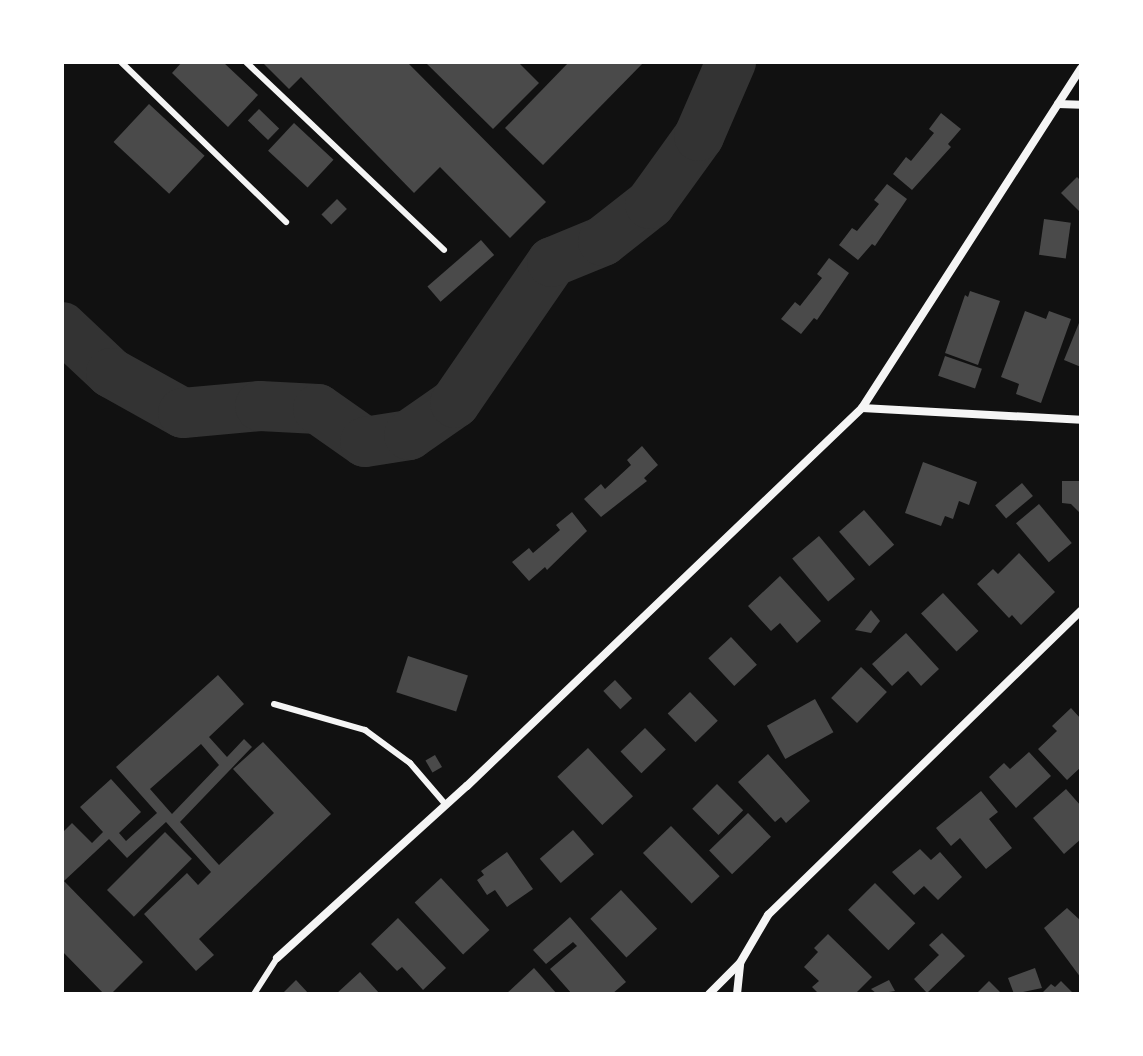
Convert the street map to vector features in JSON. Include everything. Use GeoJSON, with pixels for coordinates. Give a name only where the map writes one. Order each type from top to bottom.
{"type":"FeatureCollection","features":[{"type":"Feature","properties":{"kind":"street"},"geometry":{"type":"LineString","coordinates":[[277,958],[446,805],[862,408],[1081,68]]}},
{"type":"Feature","properties":{"kind":"street"},"geometry":{"type":"LineString","coordinates":[[1058,104],[1081,105]]}},
{"type":"Feature","properties":{"kind":"street"},"geometry":{"type":"LineString","coordinates":[[862,408],[1081,420]]}},
{"type":"Feature","properties":{"kind":"street"},"geometry":{"type":"LineString","coordinates":[[709,994],[740,963],[768,915],[1081,611]]}},
{"type":"Feature","properties":{"kind":"street"},"geometry":{"type":"LineString","coordinates":[[737,994],[740,963]]}},
{"type":"Feature","properties":{"kind":"lane"},"geometry":{"type":"LineString","coordinates":[[121,62],[286,222]]}},
{"type":"Feature","properties":{"kind":"lane"},"geometry":{"type":"LineString","coordinates":[[246,62],[444,250]]}},
{"type":"Feature","properties":{"kind":"lane"},"geometry":{"type":"LineString","coordinates":[[274,704],[365,730],[410,763],[446,805]]}},
{"type":"Feature","properties":{"kind":"lane"},"geometry":{"type":"LineString","coordinates":[[254,994],[277,958]]}},
{"type":"Feature","properties":{"kind":"building"},"geometry":{"type":"Polygon","coordinates":[[[182,62],[223,62],[258,95],[228,127],[172,73],[182,62]]]}},
{"type":"Feature","properties":{"kind":"building"},"geometry":{"type":"Polygon","coordinates":[[[262,62],[407,62],[546,202],[510,238],[440,167],[414,193],[301,77],[289,89],[262,62]]]}},
{"type":"Feature","properties":{"kind":"building"},"geometry":{"type":"Polygon","coordinates":[[[425,62],[518,62],[539,83],[493,129],[425,62]]]}},
{"type":"Feature","properties":{"kind":"building"},"geometry":{"type":"Polygon","coordinates":[[[569,62],[644,62],[543,165],[505,128],[569,62]]]}},
{"type":"Feature","properties":{"kind":"building"},"geometry":{"type":"Polygon","coordinates":[[[149,104],[205,156],[169,194],[114,142],[149,104]]]}},
{"type":"Feature","properties":{"kind":"building"},"geometry":{"type":"Polygon","coordinates":[[[259,109],[279,128],[268,140],[248,121],[259,109]]]}},
{"type":"Feature","properties":{"kind":"building"},"geometry":{"type":"Polygon","coordinates":[[[941,113],[961,129],[948,144],[951,147],[912,190],[893,174],[906,157],[911,161],[934,133],[929,129],[941,113]]]}},
{"type":"Feature","properties":{"kind":"building"},"geometry":{"type":"Polygon","coordinates":[[[294,123],[333,160],[308,188],[268,151],[294,123]]]}},
{"type":"Feature","properties":{"kind":"building"},"geometry":{"type":"Polygon","coordinates":[[[1077,177],[1081,181],[1081,213],[1061,193],[1077,177]]]}},
{"type":"Feature","properties":{"kind":"building"},"geometry":{"type":"Polygon","coordinates":[[[887,184],[907,199],[875,246],[872,244],[858,260],[839,245],[852,228],[857,231],[879,204],[874,200],[887,184]]]}},
{"type":"Feature","properties":{"kind":"building"},"geometry":{"type":"Polygon","coordinates":[[[337,199],[347,209],[331,224],[321,215],[337,199]]]}},
{"type":"Feature","properties":{"kind":"building"},"geometry":{"type":"Polygon","coordinates":[[[1044,219],[1071,223],[1066,258],[1039,255],[1044,219]]]}},
{"type":"Feature","properties":{"kind":"building"},"geometry":{"type":"Polygon","coordinates":[[[481,240],[494,255],[441,302],[427,287],[481,240]]]}},
{"type":"Feature","properties":{"kind":"building"},"geometry":{"type":"Polygon","coordinates":[[[829,258],[849,273],[817,320],[814,318],[801,334],[781,319],[795,302],[800,306],[822,278],[817,274],[829,258]]]}},
{"type":"Feature","properties":{"kind":"building"},"geometry":{"type":"Polygon","coordinates":[[[970,291],[1000,301],[978,365],[945,353],[965,295],[968,297],[970,291]]]}},
{"type":"Feature","properties":{"kind":"building"},"geometry":{"type":"Polygon","coordinates":[[[1025,311],[1046,319],[1049,311],[1071,319],[1041,403],[1016,394],[1019,384],[1001,377],[1025,311]]]}},
{"type":"Feature","properties":{"kind":"building"},"geometry":{"type":"Polygon","coordinates":[[[1081,318],[1081,367],[1064,360],[1081,318]]]}},
{"type":"Feature","properties":{"kind":"building"},"geometry":{"type":"Polygon","coordinates":[[[945,356],[982,369],[975,389],[938,376],[945,356]]]}},
{"type":"Feature","properties":{"kind":"building"},"geometry":{"type":"Polygon","coordinates":[[[642,446],[658,465],[644,478],[647,481],[601,517],[584,499],[601,484],[605,489],[631,465],[627,460],[642,446]]]}},
{"type":"Feature","properties":{"kind":"building"},"geometry":{"type":"Polygon","coordinates":[[[923,462],[977,482],[969,505],[959,501],[953,519],[945,516],[941,526],[905,513],[923,462]]]}},
{"type":"Feature","properties":{"kind":"building"},"geometry":{"type":"Polygon","coordinates":[[[1062,481],[1081,481],[1081,514],[1071,504],[1062,503],[1062,481]]]}},
{"type":"Feature","properties":{"kind":"building"},"geometry":{"type":"Polygon","coordinates":[[[1022,483],[1033,496],[1006,519],[995,505],[1022,483]]]}},
{"type":"Feature","properties":{"kind":"building"},"geometry":{"type":"Polygon","coordinates":[[[1039,504],[1072,543],[1049,562],[1016,523],[1039,504]]]}},
{"type":"Feature","properties":{"kind":"building"},"geometry":{"type":"Polygon","coordinates":[[[864,510],[894,545],[869,566],[839,532],[864,510]]]}},
{"type":"Feature","properties":{"kind":"building"},"geometry":{"type":"Polygon","coordinates":[[[572,512],[587,531],[547,570],[545,567],[529,581],[512,562],[529,548],[533,553],[560,530],[556,525],[572,512]]]}},
{"type":"Feature","properties":{"kind":"building"},"geometry":{"type":"Polygon","coordinates":[[[819,536],[855,579],[828,601],[792,558],[819,536]]]}},
{"type":"Feature","properties":{"kind":"building"},"geometry":{"type":"Polygon","coordinates":[[[1019,553],[1055,592],[1021,625],[1012,615],[1009,618],[977,584],[993,569],[998,574],[1019,553]]]}},
{"type":"Feature","properties":{"kind":"building"},"geometry":{"type":"Polygon","coordinates":[[[780,576],[821,621],[797,643],[780,623],[771,631],[748,606],[780,576]]]}},
{"type":"Feature","properties":{"kind":"building"},"geometry":{"type":"Polygon","coordinates":[[[943,593],[978,631],[957,651],[921,613],[943,593]]]}},
{"type":"Feature","properties":{"kind":"building"},"geometry":{"type":"Polygon","coordinates":[[[871,610],[880,621],[871,633],[855,630],[871,610]]]}},
{"type":"Feature","properties":{"kind":"building"},"geometry":{"type":"Polygon","coordinates":[[[906,633],[939,669],[921,686],[908,671],[892,686],[872,664],[906,633]]]}},
{"type":"Feature","properties":{"kind":"building"},"geometry":{"type":"Polygon","coordinates":[[[731,637],[757,665],[734,686],[708,658],[731,637]]]}},
{"type":"Feature","properties":{"kind":"building"},"geometry":{"type":"Polygon","coordinates":[[[408,656],[468,675],[456,712],[396,692],[408,656]]]}},
{"type":"Feature","properties":{"kind":"building"},"geometry":{"type":"Polygon","coordinates":[[[861,667],[887,692],[857,723],[831,698],[861,667]]]}},
{"type":"Feature","properties":{"kind":"building"},"geometry":{"type":"Polygon","coordinates":[[[218,675],[244,704],[209,737],[227,757],[244,739],[252,747],[180,822],[219,865],[274,813],[233,769],[263,742],[331,814],[199,939],[214,955],[196,971],[144,914],[187,873],[198,885],[211,872],[166,822],[127,858],[109,839],[64,881],[143,962],[111,994],[104,994],[62,951],[62,833],[72,823],[92,843],[103,832],[80,807],[111,779],[141,812],[119,833],[126,841],[157,813],[116,767],[218,675]],[[201,744],[150,789],[172,814],[219,765],[201,744]]]}},
{"type":"Feature","properties":{"kind":"building"},"geometry":{"type":"Polygon","coordinates":[[[615,680],[632,698],[620,709],[603,691],[615,680]]]}},
{"type":"Feature","properties":{"kind":"building"},"geometry":{"type":"Polygon","coordinates":[[[690,692],[718,721],[695,742],[668,714],[690,692]]]}},
{"type":"Feature","properties":{"kind":"building"},"geometry":{"type":"Polygon","coordinates":[[[815,699],[833,732],[785,759],[767,726],[815,699]]]}},
{"type":"Feature","properties":{"kind":"building"},"geometry":{"type":"Polygon","coordinates":[[[1071,708],[1081,719],[1081,767],[1067,780],[1038,749],[1057,731],[1052,726],[1071,708]]]}},
{"type":"Feature","properties":{"kind":"building"},"geometry":{"type":"Polygon","coordinates":[[[645,728],[666,750],[641,773],[621,752],[645,728]]]}},
{"type":"Feature","properties":{"kind":"building"},"geometry":{"type":"Polygon","coordinates":[[[588,748],[633,796],[602,825],[557,777],[588,748]]]}},
{"type":"Feature","properties":{"kind":"building"},"geometry":{"type":"Polygon","coordinates":[[[1029,752],[1051,776],[1016,808],[989,777],[1004,763],[1010,769],[1029,752]]]}},
{"type":"Feature","properties":{"kind":"building"},"geometry":{"type":"Polygon","coordinates":[[[768,754],[810,801],[786,823],[781,817],[775,822],[738,782],[768,754]]]}},
{"type":"Feature","properties":{"kind":"building"},"geometry":{"type":"Polygon","coordinates":[[[435,755],[442,767],[432,773],[425,760],[435,755]]]}},
{"type":"Feature","properties":{"kind":"building"},"geometry":{"type":"Polygon","coordinates":[[[717,784],[743,810],[718,835],[692,809],[717,784]]]}},
{"type":"Feature","properties":{"kind":"building"},"geometry":{"type":"Polygon","coordinates":[[[1066,789],[1081,806],[1081,839],[1064,854],[1033,818],[1066,789]]]}},
{"type":"Feature","properties":{"kind":"building"},"geometry":{"type":"Polygon","coordinates":[[[981,791],[998,812],[989,819],[1012,848],[986,869],[960,838],[951,846],[936,828],[981,791]]]}},
{"type":"Feature","properties":{"kind":"building"},"geometry":{"type":"Polygon","coordinates":[[[748,813],[771,837],[732,874],[709,851],[748,813]]]}},
{"type":"Feature","properties":{"kind":"building"},"geometry":{"type":"Polygon","coordinates":[[[671,826],[720,876],[692,903],[643,853],[671,826]]]}},
{"type":"Feature","properties":{"kind":"building"},"geometry":{"type":"Polygon","coordinates":[[[573,830],[594,854],[561,883],[540,859],[573,830]]]}},
{"type":"Feature","properties":{"kind":"building"},"geometry":{"type":"Polygon","coordinates":[[[165,832],[192,859],[134,917],[107,890],[165,832]]]}},
{"type":"Feature","properties":{"kind":"building"},"geometry":{"type":"Polygon","coordinates":[[[920,849],[931,860],[940,852],[962,877],[938,900],[924,886],[914,895],[892,872],[920,849]]]}},
{"type":"Feature","properties":{"kind":"building"},"geometry":{"type":"Polygon","coordinates":[[[507,852],[533,889],[507,907],[495,890],[487,895],[477,880],[484,875],[481,871],[507,852]]]}},
{"type":"Feature","properties":{"kind":"building"},"geometry":{"type":"Polygon","coordinates":[[[441,878],[489,930],[463,954],[415,903],[441,878]]]}},
{"type":"Feature","properties":{"kind":"building"},"geometry":{"type":"Polygon","coordinates":[[[875,883],[915,923],[888,950],[848,910],[875,883]]]}},
{"type":"Feature","properties":{"kind":"building"},"geometry":{"type":"Polygon","coordinates":[[[621,890],[657,929],[626,957],[590,919],[621,890]]]}},
{"type":"Feature","properties":{"kind":"building"},"geometry":{"type":"Polygon","coordinates":[[[1067,908],[1081,921],[1081,978],[1044,928],[1067,908]]]}},
{"type":"Feature","properties":{"kind":"building"},"geometry":{"type":"Polygon","coordinates":[[[570,917],[626,982],[612,994],[572,994],[550,969],[577,946],[573,942],[546,964],[533,950],[570,917]]]}},
{"type":"Feature","properties":{"kind":"building"},"geometry":{"type":"Polygon","coordinates":[[[398,918],[446,968],[423,990],[402,967],[397,971],[371,944],[398,918]]]}},
{"type":"Feature","properties":{"kind":"building"},"geometry":{"type":"Polygon","coordinates":[[[942,933],[965,956],[927,993],[914,979],[939,955],[929,945],[942,933]]]}},
{"type":"Feature","properties":{"kind":"building"},"geometry":{"type":"Polygon","coordinates":[[[828,934],[872,977],[855,994],[819,994],[812,987],[819,981],[804,967],[818,952],[814,948],[828,934]]]}},
{"type":"Feature","properties":{"kind":"building"},"geometry":{"type":"Polygon","coordinates":[[[534,968],[557,994],[506,994],[534,968]]]}},
{"type":"Feature","properties":{"kind":"building"},"geometry":{"type":"Polygon","coordinates":[[[1035,968],[1042,988],[1014,994],[1008,978],[1035,968]]]}},
{"type":"Feature","properties":{"kind":"building"},"geometry":{"type":"Polygon","coordinates":[[[360,972],[380,994],[336,994],[360,972]]]}},
{"type":"Feature","properties":{"kind":"building"},"geometry":{"type":"Polygon","coordinates":[[[296,980],[309,994],[282,994],[296,980]]]}},
{"type":"Feature","properties":{"kind":"building"},"geometry":{"type":"Polygon","coordinates":[[[889,980],[895,991],[877,994],[871,989],[889,980]]]}},
{"type":"Feature","properties":{"kind":"building"},"geometry":{"type":"Polygon","coordinates":[[[989,981],[1002,994],[976,994],[989,981]]]}},
{"type":"Feature","properties":{"kind":"building"},"geometry":{"type":"Polygon","coordinates":[[[1061,981],[1074,994],[1041,994],[1051,984],[1055,987],[1061,981]]]}},
{"type":"Feature","properties":{"kind":"waterway"},"geometry":{"type":"LineString","coordinates":[[62,327],[111,373],[183,413],[260,406],[318,409],[365,442],[409,435],[455,403],[552,262],[603,241],[650,204],[699,136],[731,62]]}}]}
